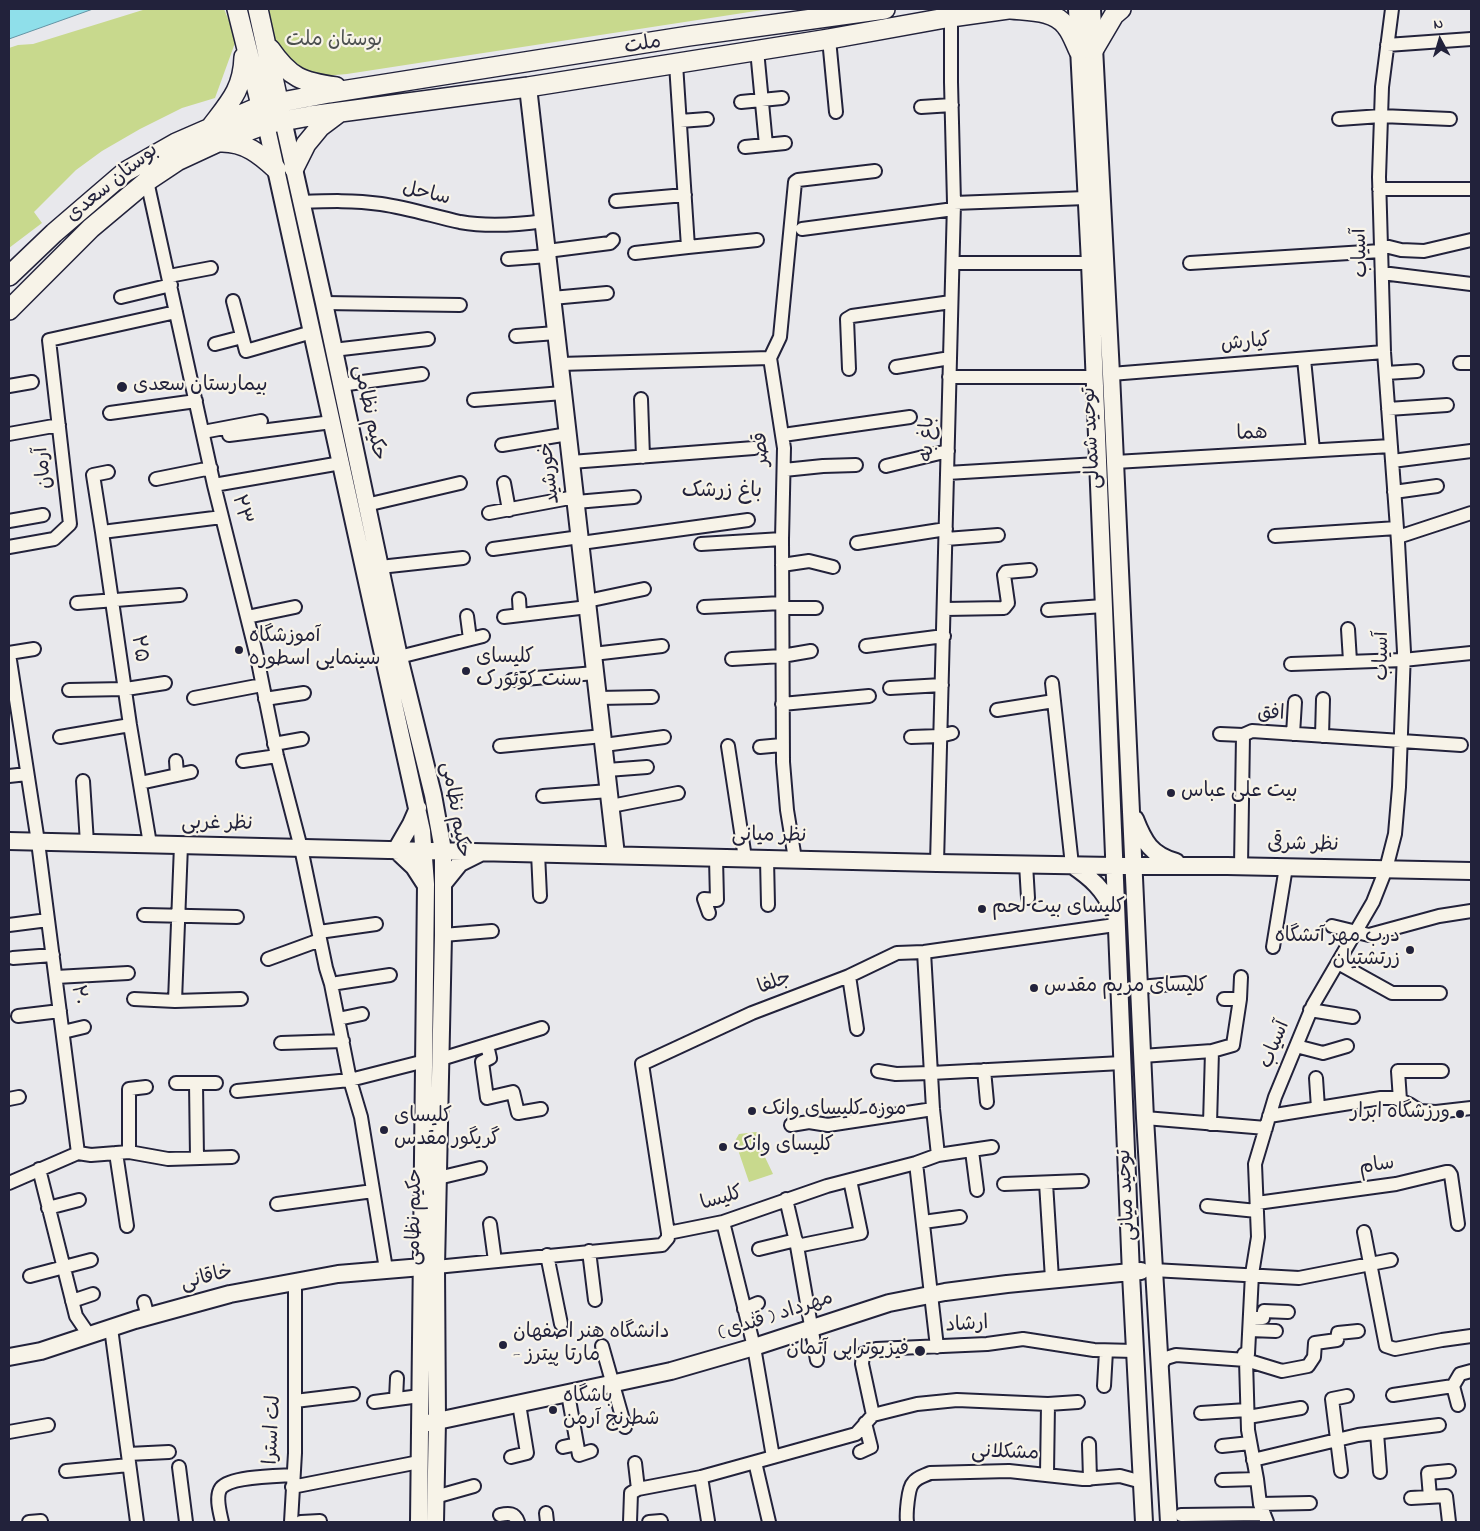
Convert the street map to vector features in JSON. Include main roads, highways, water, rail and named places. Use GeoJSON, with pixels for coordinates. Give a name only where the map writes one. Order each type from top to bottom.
{"type":"FeatureCollection","features":[{"type":"Feature","properties":{"kind":"main road"},"geometry":{"type":"LineString","coordinates":[[237,9],[244,43],[272,113]]}},
{"type":"Feature","properties":{"kind":"main road"},"geometry":{"type":"LineString","coordinates":[[258,9],[265,40],[272,113]]}},
{"type":"Feature","properties":{"kind":"main road","name":"ملت"},"geometry":{"type":"LineString","coordinates":[[272,113],[352,90],[689,36],[885,9]]}},
{"type":"Feature","properties":{"kind":"main road","name":"ملت"},"geometry":{"type":"LineString","coordinates":[[272,113],[341,112],[528,87],[829,39],[951,17],[1010,9],[1049,14],[1059,19],[1087,50]]}},
{"type":"Feature","properties":{"kind":"main road","name":"توحید شمالی"},"geometry":{"type":"LineString","coordinates":[[1077,9],[1087,50],[1111,374],[1134,866]]}},
{"type":"Feature","properties":{"kind":"main road","name":"توحید شمالی"},"geometry":{"type":"LineString","coordinates":[[1092,9],[1087,50],[1086,198],[1114,866]]}},
{"type":"Feature","properties":{"kind":"main road"},"geometry":{"type":"LineString","coordinates":[[1087,50],[1114,14],[1121,9]]}},
{"type":"Feature","properties":{"kind":"main road"},"geometry":{"type":"LineString","coordinates":[[265,40],[281,65],[292,74],[316,84],[352,90]]}},
{"type":"Feature","properties":{"kind":"main road"},"geometry":{"type":"LineString","coordinates":[[244,43],[244,74],[215,134],[246,146],[285,168],[320,127],[341,112]]}},
{"type":"Feature","properties":{"kind":"main road","name":"خورشید"},"geometry":{"type":"LineString","coordinates":[[528,87],[616,855]]}},
{"type":"Feature","properties":{"kind":"main road","name":"بوستان سعدی"},"geometry":{"type":"LineString","coordinates":[[9,276],[54,233],[125,172],[176,143],[215,134],[272,113]]}},
{"type":"Feature","properties":{"kind":"main road","name":"حکیم نظامی"},"geometry":{"type":"LineString","coordinates":[[272,113],[285,168],[312,332],[418,808],[424,850],[438,1178],[429,1267],[420,1396],[419,1522]]}},
{"type":"Feature","properties":{"kind":"main road","name":"بوستان سعدی"},"geometry":{"type":"LineString","coordinates":[[9,310],[91,228],[147,181],[215,134]]}},
{"type":"Feature","properties":{"kind":"main road","name":"حکیم نظامی"},"geometry":{"type":"LineString","coordinates":[[285,168],[301,202],[399,657],[433,794],[443,850],[444,935],[433,1060],[429,1267],[437,1421],[435,1522]]}},
{"type":"Feature","properties":{"kind":"main road"},"geometry":{"type":"LineString","coordinates":[[1095,407],[1112,407]]}},
{"type":"Feature","properties":{"kind":"main road"},"geometry":{"type":"LineString","coordinates":[[418,808],[396,850],[414,867],[426,884]]}},
{"type":"Feature","properties":{"kind":"main road"},"geometry":{"type":"LineString","coordinates":[[1131,808],[1146,843],[1158,856],[1188,866]]}},
{"type":"Feature","properties":{"kind":"main road","name":"نظر غربی"},"geometry":{"type":"LineString","coordinates":[[9,842],[424,850]]}},
{"type":"Feature","properties":{"kind":"main road","name":"نظر میانی"},"geometry":{"type":"LineString","coordinates":[[424,850],[1134,866]]}},
{"type":"Feature","properties":{"kind":"main road"},"geometry":{"type":"LineString","coordinates":[[443,884],[460,863],[484,851]]}},
{"type":"Feature","properties":{"kind":"main road"},"geometry":{"type":"LineString","coordinates":[[1072,865],[1090,877],[1100,887],[1108,900],[1115,921]]}},
{"type":"Feature","properties":{"kind":"main road","name":"توحید میانی"},"geometry":{"type":"LineString","coordinates":[[1114,866],[1131,1271],[1144,1522]]}},
{"type":"Feature","properties":{"kind":"main road","name":"توحید میانی"},"geometry":{"type":"LineString","coordinates":[[1134,866],[1144,1118],[1153,1270],[1160,1366],[1175,1518]]}},
{"type":"Feature","properties":{"kind":"main road","name":"نظر شرقی"},"geometry":{"type":"LineString","coordinates":[[1134,866],[1241,866],[1471,871]]}},
{"type":"Feature","properties":{"kind":"main road","name":"خاقانی"},"geometry":{"type":"LineString","coordinates":[[9,1357],[41,1352],[89,1336],[111,1328],[146,1310],[338,1274],[429,1267]]}},
{"type":"Feature","properties":{"kind":"main road","name":"مهرداد ( قندی)"},"geometry":{"type":"LineString","coordinates":[[420,1424],[671,1371],[754,1347],[889,1303],[932,1294],[1052,1279],[1153,1270]]}},
{"type":"Feature","properties":{"kind":"water"},"geometry":{"type":"Polygon","coordinates":[[[9,9],[93,9],[9,39],[9,9]]]}},
{"type":"Feature","properties":{"kind":"place","name":"بیمارستان سعدی"},"geometry":{"type":"Point","coordinates":[122,387]}},
{"type":"Feature","properties":{"kind":"place","name":"آموزشگاه سینمایی اسطوره"},"geometry":{"type":"Point","coordinates":[239,650]}},
{"type":"Feature","properties":{"kind":"place","name":"کلیسای سنت کوئورک"},"geometry":{"type":"Point","coordinates":[466,671]}},
{"type":"Feature","properties":{"kind":"place","name":"بیت علی عباس"},"geometry":{"type":"Point","coordinates":[1171,793]}},
{"type":"Feature","properties":{"kind":"place","name":"کلیسای بیت لحم"},"geometry":{"type":"Point","coordinates":[982,909]}},
{"type":"Feature","properties":{"kind":"place","name":"درب مهر آتشگاه زرتشتیان"},"geometry":{"type":"Point","coordinates":[1410,950]}},
{"type":"Feature","properties":{"kind":"place","name":"کلیسای مریم مقدس"},"geometry":{"type":"Point","coordinates":[1034,988]}},
{"type":"Feature","properties":{"kind":"place","name":"موزه کلیسای وانک"},"geometry":{"type":"Point","coordinates":[752,1111]}},
{"type":"Feature","properties":{"kind":"place","name":"ورزشگاه ابرار"},"geometry":{"type":"Point","coordinates":[1460,1114]}},
{"type":"Feature","properties":{"kind":"place","name":"کلیسای گریگور مقدس"},"geometry":{"type":"Point","coordinates":[384,1130]}},
{"type":"Feature","properties":{"kind":"place","name":"کلیسای وانک"},"geometry":{"type":"Point","coordinates":[723,1147]}},
{"type":"Feature","properties":{"kind":"place","name":"دانشگاه هنر اصفهان - مارتا پیترز"},"geometry":{"type":"Point","coordinates":[503,1345]}},
{"type":"Feature","properties":{"kind":"place","name":"فیزیوتراپی آتمان"},"geometry":{"type":"Point","coordinates":[920,1351]}},
{"type":"Feature","properties":{"kind":"place","name":"باشگاه شطرنج آرمن"},"geometry":{"type":"Point","coordinates":[553,1410]}},
{"type":"Feature","properties":{"kind":"district","name":"باغ زرشک"},"geometry":{"type":"Point","coordinates":[722,493]}},
{"type":"Feature","properties":{"kind":"park label","name":"بوستان ملت"},"geometry":{"type":"Point","coordinates":[334,42]}}]}
